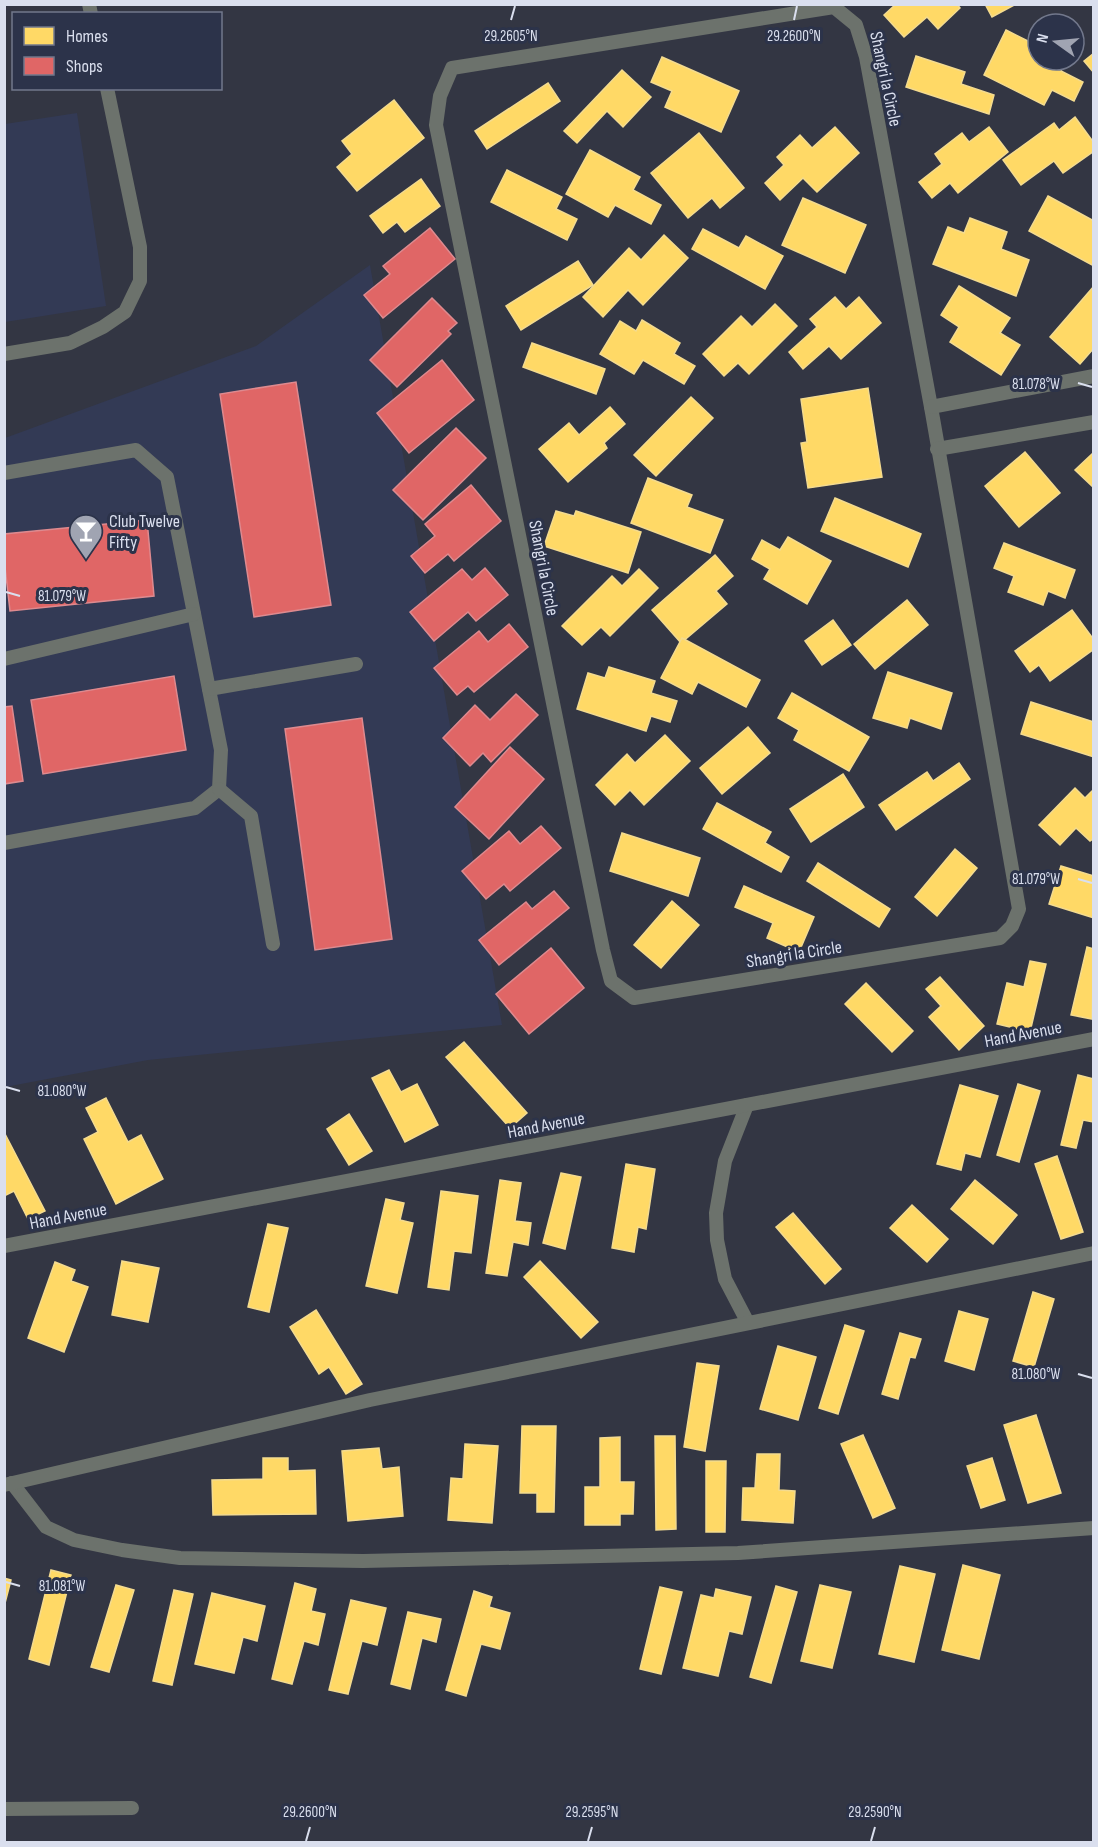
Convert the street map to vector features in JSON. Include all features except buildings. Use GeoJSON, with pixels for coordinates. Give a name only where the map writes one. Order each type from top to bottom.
{"type":"FeatureCollection","features":[{"type":"Feature","properties":{"kind":"lane","name":"Shangri la Circle"},"geometry":{"type":"LineString","coordinates":[[834,7],[856,25],[866,57],[931,406],[1019,909],[1012,926],[1000,938],[634,998],[611,981],[603,950],[436,125],[440,96],[452,68],[834,7]]}},
{"type":"Feature","properties":{"kind":"lane"},"geometry":{"type":"LineString","coordinates":[[4,354],[70,343],[103,327],[125,312],[140,281],[140,247],[106,90]]}},
{"type":"Feature","properties":{"kind":"lane"},"geometry":{"type":"LineString","coordinates":[[931,406],[1094,376]]}},
{"type":"Feature","properties":{"kind":"lane"},"geometry":{"type":"LineString","coordinates":[[937,449],[1094,422]]}},
{"type":"Feature","properties":{"kind":"lane"},"geometry":{"type":"LineString","coordinates":[[4,473],[136,450],[167,477],[221,750],[219,789],[195,808],[4,843]]}},
{"type":"Feature","properties":{"kind":"lane"},"geometry":{"type":"LineString","coordinates":[[4,659],[194,614]]}},
{"type":"Feature","properties":{"kind":"lane"},"geometry":{"type":"LineString","coordinates":[[209,689],[356,664]]}},
{"type":"Feature","properties":{"kind":"lane"},"geometry":{"type":"LineString","coordinates":[[219,789],[250,816],[273,944]]}},
{"type":"Feature","properties":{"kind":"lane","name":"Hand Avenue"},"geometry":{"type":"LineString","coordinates":[[4,1246],[1094,1039]]}},
{"type":"Feature","properties":{"kind":"lane"},"geometry":{"type":"LineString","coordinates":[[747,1105],[725,1161],[716,1213],[717,1240],[725,1279],[748,1323]]}},
{"type":"Feature","properties":{"kind":"lane"},"geometry":{"type":"LineString","coordinates":[[1094,1253],[370,1401],[8,1484],[46,1527],[74,1540],[122,1550],[180,1558],[363,1562],[738,1553],[1094,1528]]}},
{"type":"Feature","properties":{"kind":"lane"},"geometry":{"type":"LineString","coordinates":[[4,1809],[132,1808]]}},
{"type":"Feature","properties":{"kind":"shaded area"},"geometry":{"type":"Polygon","coordinates":[[[77,113],[106,306],[5,322],[5,124],[77,113]]]}},
{"type":"Feature","properties":{"kind":"shaded area"},"geometry":{"type":"Polygon","coordinates":[[[370,265],[502,1025],[148,1060],[5,1087],[5,438],[256,346],[370,265]]]}},
{"type":"Feature","properties":{"kind":"place","name":"Club Twelve Fifty"},"geometry":{"type":"Point","coordinates":[86,560]}}]}
